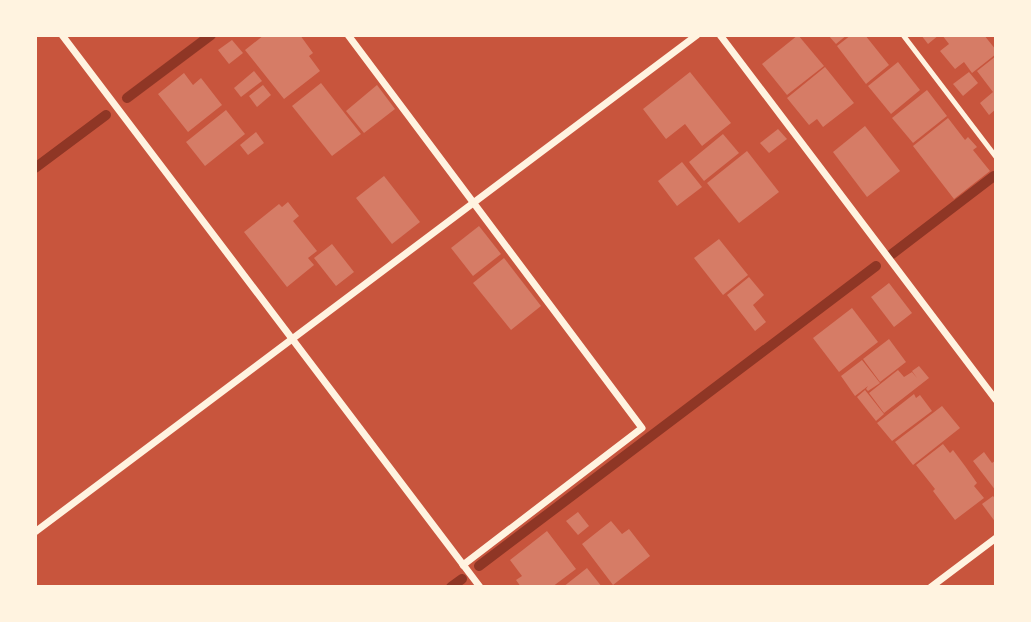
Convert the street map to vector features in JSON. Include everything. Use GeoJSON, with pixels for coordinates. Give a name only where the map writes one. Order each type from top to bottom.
{"type":"FeatureCollection","features":[{"type":"Feature","properties":{"kind":"street"},"geometry":{"type":"LineString","coordinates":[[62,35],[480,587]]}},
{"type":"Feature","properties":{"kind":"street"},"geometry":{"type":"LineString","coordinates":[[348,35],[642,428],[463,565]]}},
{"type":"Feature","properties":{"kind":"street"},"geometry":{"type":"LineString","coordinates":[[35,532],[697,35]]}},
{"type":"Feature","properties":{"kind":"street"},"geometry":{"type":"LineString","coordinates":[[720,35],[996,400]]}},
{"type":"Feature","properties":{"kind":"street"},"geometry":{"type":"LineString","coordinates":[[931,587],[996,537]]}},
{"type":"Feature","properties":{"kind":"lane"},"geometry":{"type":"LineString","coordinates":[[903,35],[996,157]]}},
{"type":"Feature","properties":{"kind":"building"},"geometry":{"type":"Polygon","coordinates":[[[264,35],[300,35],[313,53],[309,56],[320,71],[284,99],[245,50],[264,35]]]}},
{"type":"Feature","properties":{"kind":"building"},"geometry":{"type":"Polygon","coordinates":[[[798,35],[824,66],[787,95],[762,64],[798,35]]]}},
{"type":"Feature","properties":{"kind":"building"},"geometry":{"type":"Polygon","coordinates":[[[828,35],[847,35],[836,44],[828,35]]]}},
{"type":"Feature","properties":{"kind":"building"},"geometry":{"type":"Polygon","coordinates":[[[851,35],[865,35],[889,65],[866,84],[837,46],[851,35]]]}},
{"type":"Feature","properties":{"kind":"building"},"geometry":{"type":"Polygon","coordinates":[[[921,35],[939,35],[928,44],[921,35]]]}},
{"type":"Feature","properties":{"kind":"building"},"geometry":{"type":"Polygon","coordinates":[[[942,35],[984,35],[996,50],[996,54],[972,73],[964,62],[955,69],[940,51],[949,44],[942,35]]]}},
{"type":"Feature","properties":{"kind":"building"},"geometry":{"type":"Polygon","coordinates":[[[232,40],[243,53],[229,64],[218,50],[232,40]]]}},
{"type":"Feature","properties":{"kind":"building"},"geometry":{"type":"Polygon","coordinates":[[[996,56],[996,109],[989,115],[980,103],[993,92],[977,71],[996,56]]]}},
{"type":"Feature","properties":{"kind":"building"},"geometry":{"type":"Polygon","coordinates":[[[898,62],[920,90],[891,114],[868,86],[898,62]]]}},
{"type":"Feature","properties":{"kind":"building"},"geometry":{"type":"Polygon","coordinates":[[[825,67],[854,103],[823,127],[817,119],[809,125],[787,98],[825,67]]]}},
{"type":"Feature","properties":{"kind":"building"},"geometry":{"type":"Polygon","coordinates":[[[254,71],[262,81],[241,97],[234,88],[254,71]]]}},
{"type":"Feature","properties":{"kind":"building"},"geometry":{"type":"Polygon","coordinates":[[[690,72],[731,123],[702,146],[685,124],[666,139],[643,109],[690,72]]]}},
{"type":"Feature","properties":{"kind":"building"},"geometry":{"type":"Polygon","coordinates":[[[969,72],[978,83],[963,96],[953,84],[969,72]]]}},
{"type":"Feature","properties":{"kind":"building"},"geometry":{"type":"Polygon","coordinates":[[[184,73],[193,85],[201,78],[222,105],[188,132],[158,94],[184,73]]]}},
{"type":"Feature","properties":{"kind":"building"},"geometry":{"type":"Polygon","coordinates":[[[321,83],[361,134],[332,156],[292,106],[321,83]]]}},
{"type":"Feature","properties":{"kind":"building"},"geometry":{"type":"Polygon","coordinates":[[[263,85],[271,95],[257,107],[249,96],[263,85]]]}},
{"type":"Feature","properties":{"kind":"building"},"geometry":{"type":"Polygon","coordinates":[[[377,85],[395,109],[364,133],[346,111],[377,85]]]}},
{"type":"Feature","properties":{"kind":"building"},"geometry":{"type":"Polygon","coordinates":[[[927,90],[947,116],[913,143],[892,118],[927,90]]]}},
{"type":"Feature","properties":{"kind":"building"},"geometry":{"type":"Polygon","coordinates":[[[226,110],[245,134],[205,166],[186,142],[226,110]]]}},
{"type":"Feature","properties":{"kind":"building"},"geometry":{"type":"Polygon","coordinates":[[[948,118],[965,140],[968,137],[977,147],[973,150],[990,171],[954,199],[913,146],[948,118]]]}},
{"type":"Feature","properties":{"kind":"building"},"geometry":{"type":"Polygon","coordinates":[[[865,126],[900,171],[867,197],[833,152],[865,126]]]}},
{"type":"Feature","properties":{"kind":"building"},"geometry":{"type":"Polygon","coordinates":[[[778,129],[787,139],[769,153],[760,143],[778,129]]]}},
{"type":"Feature","properties":{"kind":"building"},"geometry":{"type":"Polygon","coordinates":[[[256,132],[264,143],[248,155],[240,145],[256,132]]]}},
{"type":"Feature","properties":{"kind":"building"},"geometry":{"type":"Polygon","coordinates":[[[723,134],[739,153],[704,181],[689,162],[723,134]]]}},
{"type":"Feature","properties":{"kind":"building"},"geometry":{"type":"Polygon","coordinates":[[[747,151],[779,192],[739,223],[707,183],[747,151]]]}},
{"type":"Feature","properties":{"kind":"building"},"geometry":{"type":"Polygon","coordinates":[[[682,162],[702,187],[677,206],[658,181],[682,162]]]}},
{"type":"Feature","properties":{"kind":"building"},"geometry":{"type":"Polygon","coordinates":[[[384,176],[420,222],[392,244],[356,198],[384,176]]]}},
{"type":"Feature","properties":{"kind":"building"},"geometry":{"type":"Polygon","coordinates":[[[288,202],[299,216],[293,221],[317,251],[308,258],[314,265],[287,287],[244,232],[279,204],[282,207],[288,202]]]}},
{"type":"Feature","properties":{"kind":"building"},"geometry":{"type":"Polygon","coordinates":[[[479,226],[501,254],[473,276],[451,248],[479,226]]]}},
{"type":"Feature","properties":{"kind":"building"},"geometry":{"type":"Polygon","coordinates":[[[719,239],[748,275],[723,295],[694,258],[719,239]]]}},
{"type":"Feature","properties":{"kind":"building"},"geometry":{"type":"Polygon","coordinates":[[[332,244],[354,272],[336,286],[314,258],[332,244]]]}},
{"type":"Feature","properties":{"kind":"building"},"geometry":{"type":"Polygon","coordinates":[[[504,258],[541,306],[511,330],[473,283],[504,258]]]}},
{"type":"Feature","properties":{"kind":"building"},"geometry":{"type":"Polygon","coordinates":[[[749,277],[764,295],[753,305],[766,322],[755,331],[727,295],[749,277]]]}},
{"type":"Feature","properties":{"kind":"building"},"geometry":{"type":"Polygon","coordinates":[[[889,283],[912,313],[894,327],[871,297],[889,283]]]}},
{"type":"Feature","properties":{"kind":"building"},"geometry":{"type":"Polygon","coordinates":[[[852,308],[878,342],[839,372],[813,338],[852,308]]]}},
{"type":"Feature","properties":{"kind":"building"},"geometry":{"type":"Polygon","coordinates":[[[889,339],[906,362],[880,382],[863,359],[889,339]]]}},
{"type":"Feature","properties":{"kind":"building"},"geometry":{"type":"Polygon","coordinates":[[[862,360],[880,383],[868,391],[868,386],[855,396],[841,376],[862,360]]]}},
{"type":"Feature","properties":{"kind":"building"},"geometry":{"type":"Polygon","coordinates":[[[919,366],[929,378],[884,413],[869,393],[898,370],[904,377],[912,372],[917,378],[912,371],[919,366]]]}},
{"type":"Feature","properties":{"kind":"building"},"geometry":{"type":"Polygon","coordinates":[[[865,390],[884,414],[876,421],[857,397],[865,390]]]}},
{"type":"Feature","properties":{"kind":"building"},"geometry":{"type":"Polygon","coordinates":[[[914,394],[916,398],[920,395],[932,411],[892,441],[877,423],[914,394]]]}},
{"type":"Feature","properties":{"kind":"building"},"geometry":{"type":"Polygon","coordinates":[[[942,406],[960,428],[913,465],[895,442],[942,406]]]}},
{"type":"Feature","properties":{"kind":"building"},"geometry":{"type":"Polygon","coordinates":[[[943,444],[950,453],[953,450],[977,483],[974,486],[984,498],[955,520],[916,465],[943,444]]]}},
{"type":"Feature","properties":{"kind":"building"},"geometry":{"type":"Polygon","coordinates":[[[984,452],[992,463],[996,460],[996,491],[973,461],[984,452]]]}},
{"type":"Feature","properties":{"kind":"building"},"geometry":{"type":"Polygon","coordinates":[[[993,496],[996,500],[996,523],[982,504],[993,496]]]}},
{"type":"Feature","properties":{"kind":"building"},"geometry":{"type":"Polygon","coordinates":[[[578,512],[589,526],[578,535],[566,521],[578,512]]]}},
{"type":"Feature","properties":{"kind":"building"},"geometry":{"type":"Polygon","coordinates":[[[611,521],[622,534],[629,529],[650,556],[613,585],[582,544],[611,521]]]}},
{"type":"Feature","properties":{"kind":"building"},"geometry":{"type":"Polygon","coordinates":[[[547,531],[576,569],[552,587],[521,587],[516,580],[522,576],[510,560],[547,531]]]}},
{"type":"Feature","properties":{"kind":"building"},"geometry":{"type":"Polygon","coordinates":[[[587,568],[602,587],[563,587],[587,568]]]}},
{"type":"Feature","properties":{"kind":"waterway"},"geometry":{"type":"LineString","coordinates":[[127,98],[211,35]]}},
{"type":"Feature","properties":{"kind":"waterway"},"geometry":{"type":"LineString","coordinates":[[35,168],[106,115]]}},
{"type":"Feature","properties":{"kind":"waterway"},"geometry":{"type":"LineString","coordinates":[[892,254],[994,176]]}},
{"type":"Feature","properties":{"kind":"waterway"},"geometry":{"type":"LineString","coordinates":[[479,566],[876,266]]}},
{"type":"Feature","properties":{"kind":"waterway"},"geometry":{"type":"LineString","coordinates":[[451,587],[462,579]]}}]}
